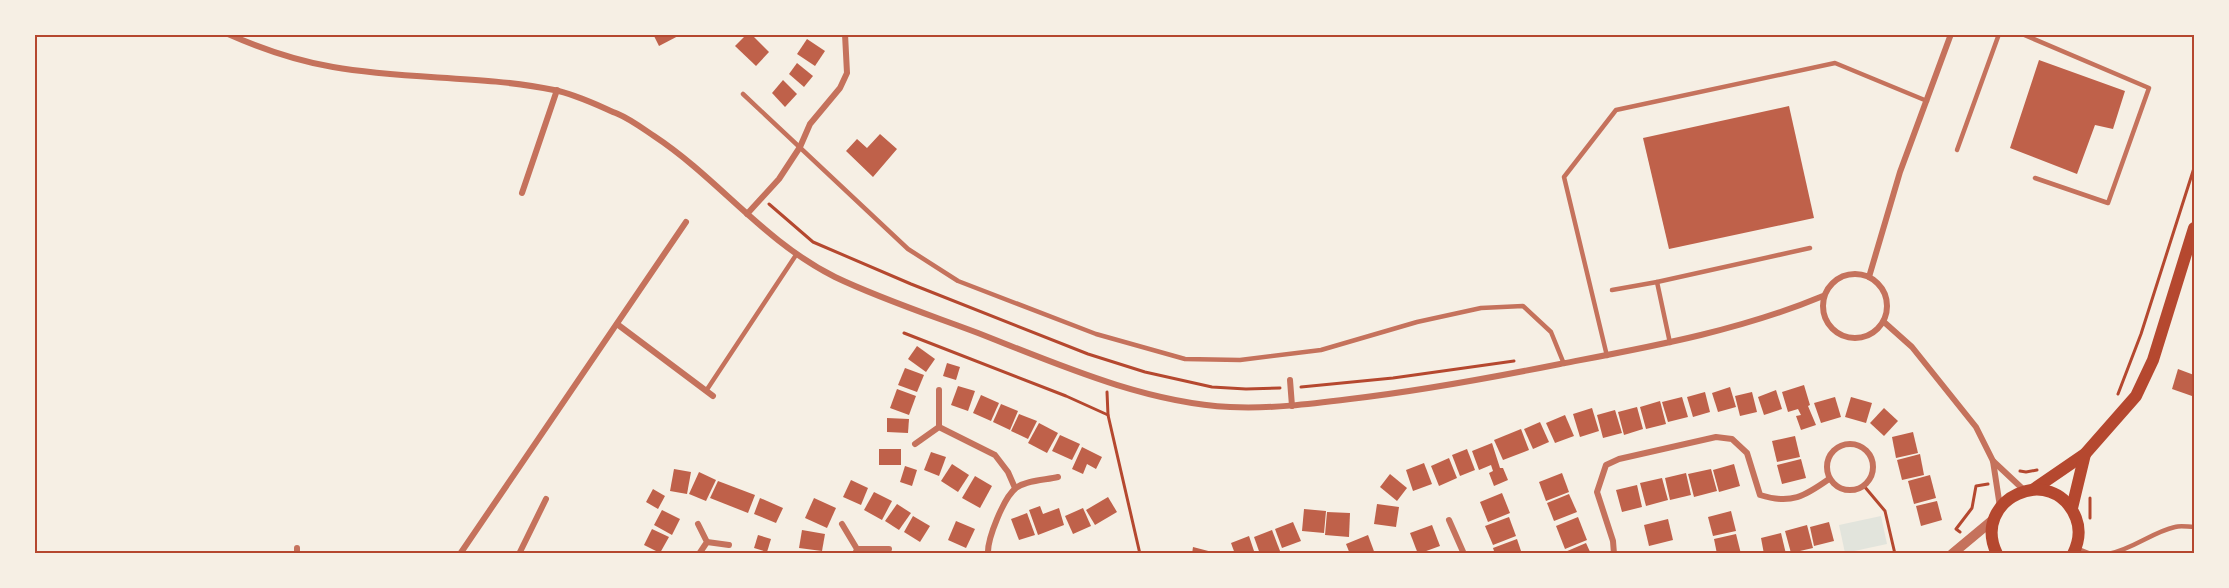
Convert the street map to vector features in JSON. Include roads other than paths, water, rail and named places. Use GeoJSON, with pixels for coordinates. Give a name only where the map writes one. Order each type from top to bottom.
{"type":"FeatureCollection","features":[{"type":"Feature","properties":{"kind":"main road"},"geometry":{"type":"LineString","coordinates":[[1997,554],[1992,535],[1997,513],[2014,495],[2030,490],[2085,454],[2136,396],[2149,369],[2194,228]]}},
{"type":"Feature","properties":{"kind":"main road"},"geometry":{"type":"LineString","coordinates":[[2072,508],[2085,454]]}},
{"type":"Feature","properties":{"kind":"main road"},"geometry":{"type":"LineString","coordinates":[[2030,490],[2047,491],[2062,498],[2072,508],[2079,527],[2075,551]]}},
{"type":"Feature","properties":{"kind":"street"},"geometry":{"type":"LineString","coordinates":[[228,34],[268,52],[332,67],[392,75],[465,78],[557,90],[623,116],[675,150],[796,255],[835,277],[875,295],[1106,380],[1183,401],[1229,407],[1292,406],[1484,380],[1670,343],[1791,309],[1823,296]]}},
{"type":"Feature","properties":{"kind":"street"},"geometry":{"type":"LineString","coordinates":[[747,214],[779,179],[800,147],[810,124],[840,88],[847,73],[845,34]]}},
{"type":"Feature","properties":{"kind":"street"},"geometry":{"type":"LineString","coordinates":[[1869,277],[1900,172],[1951,34]]}},
{"type":"Feature","properties":{"kind":"street"},"geometry":{"type":"LineString","coordinates":[[522,193],[557,90]]}},
{"type":"Feature","properties":{"kind":"street"},"geometry":{"type":"LineString","coordinates":[[460,554],[686,222]]}},
{"type":"Feature","properties":{"kind":"street"},"geometry":{"type":"LineString","coordinates":[[1847,274],[1869,277],[1878,283],[1884,292],[1887,303],[1884,322],[1877,330],[1863,338],[1847,338],[1839,335],[1828,325],[1823,316],[1823,296],[1828,286],[1847,274]]}},
{"type":"Feature","properties":{"kind":"street"},"geometry":{"type":"LineString","coordinates":[[1884,322],[1912,347],[1976,428],[1993,461],[1997,513],[1952,554]]}},
{"type":"Feature","properties":{"kind":"street"},"geometry":{"type":"LineString","coordinates":[[617,324],[713,396]]}},
{"type":"Feature","properties":{"kind":"street"},"geometry":{"type":"LineString","coordinates":[[1290,380],[1292,406]]}},
{"type":"Feature","properties":{"kind":"street"},"geometry":{"type":"LineString","coordinates":[[939,390],[939,427]]}},
{"type":"Feature","properties":{"kind":"street"},"geometry":{"type":"LineString","coordinates":[[915,444],[939,427]]}},
{"type":"Feature","properties":{"kind":"street"},"geometry":{"type":"LineString","coordinates":[[939,427],[995,456],[1008,472],[1015,488]]}},
{"type":"Feature","properties":{"kind":"street"},"geometry":{"type":"LineString","coordinates":[[1614,554],[1613,541],[1597,492],[1606,465],[1619,459],[1716,437],[1731,439],[1747,453],[1760,495],[1778,501],[1807,495],[1829,478]]}},
{"type":"Feature","properties":{"kind":"street"},"geometry":{"type":"LineString","coordinates":[[1852,444],[1865,450],[1873,464],[1873,472],[1864,486],[1857,490],[1849,491],[1834,485],[1829,478],[1828,458],[1838,447],[1852,444]]}},
{"type":"Feature","properties":{"kind":"street"},"geometry":{"type":"LineString","coordinates":[[1993,461],[2030,490]]}},
{"type":"Feature","properties":{"kind":"street"},"geometry":{"type":"LineString","coordinates":[[988,554],[987,542],[1002,507],[1015,488],[1058,477]]}},
{"type":"Feature","properties":{"kind":"street"},"geometry":{"type":"LineString","coordinates":[[519,554],[546,499]]}},
{"type":"Feature","properties":{"kind":"street"},"geometry":{"type":"LineString","coordinates":[[1449,520],[1464,554]]}},
{"type":"Feature","properties":{"kind":"street"},"geometry":{"type":"LineString","coordinates":[[698,524],[706,542]]}},
{"type":"Feature","properties":{"kind":"street"},"geometry":{"type":"LineString","coordinates":[[842,524],[856,551],[890,549]]}},
{"type":"Feature","properties":{"kind":"street"},"geometry":{"type":"LineString","coordinates":[[706,542],[729,544]]}},
{"type":"Feature","properties":{"kind":"street"},"geometry":{"type":"LineString","coordinates":[[699,554],[706,542]]}},
{"type":"Feature","properties":{"kind":"lane"},"geometry":{"type":"LineString","coordinates":[[1957,150],[1999,34]]}},
{"type":"Feature","properties":{"kind":"lane"},"geometry":{"type":"LineString","coordinates":[[2022,34],[2149,88],[2108,203],[2035,178]]}},
{"type":"Feature","properties":{"kind":"lane"},"geometry":{"type":"LineString","coordinates":[[1607,356],[1564,177],[1616,110],[1835,63],[1927,101]]}},
{"type":"Feature","properties":{"kind":"lane"},"geometry":{"type":"LineString","coordinates":[[743,94],[908,249],[958,281],[1096,334],[1185,359],[1240,360],[1321,350],[1417,322],[1481,308],[1523,306],[1551,332],[1564,364]]}},
{"type":"Feature","properties":{"kind":"lane"},"geometry":{"type":"LineString","coordinates":[[1611,290],[1810,248]]}},
{"type":"Feature","properties":{"kind":"lane"},"geometry":{"type":"LineString","coordinates":[[706,391],[796,255]]}},
{"type":"Feature","properties":{"kind":"lane"},"geometry":{"type":"LineString","coordinates":[[1657,282],[1670,343]]}},
{"type":"Feature","properties":{"kind":"lane"},"geometry":{"type":"LineString","coordinates":[[2108,554],[2176,526],[2194,527]]}},
{"type":"Feature","properties":{"kind":"lane"},"geometry":{"type":"LineString","coordinates":[[2075,551],[2091,554]]}}]}
